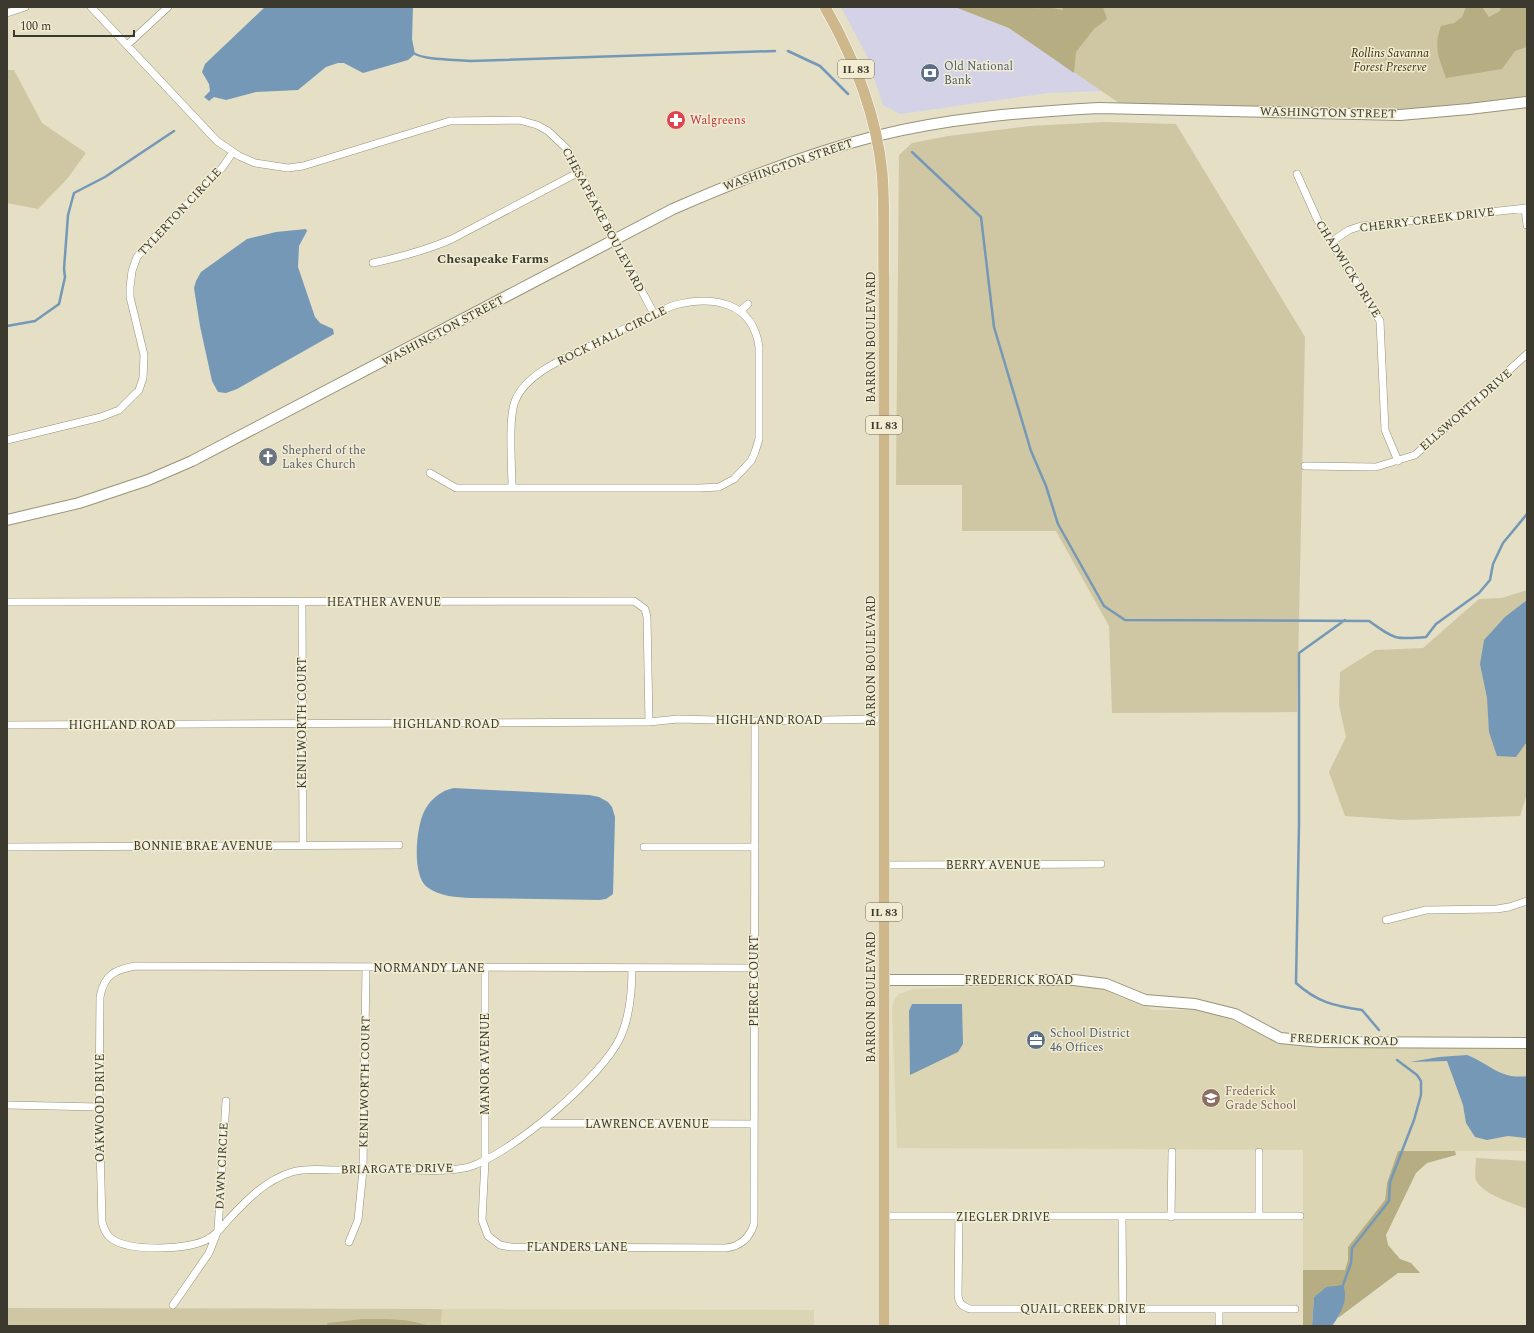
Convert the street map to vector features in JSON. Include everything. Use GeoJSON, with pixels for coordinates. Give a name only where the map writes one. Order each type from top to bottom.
{"type":"FeatureCollection","features":[{"type":"Feature","properties":{"kind":"main road","name":"BARRON BOULEVARD"},"geometry":{"type":"LineString","coordinates":[[825,7],[847,48],[858,73],[872,117],[883,186],[884,1326]]}},
{"type":"Feature","properties":{"kind":"main road","name":"WASHINGTON STREET"},"geometry":{"type":"LineString","coordinates":[[7,520],[79,503],[148,480],[192,461],[615,241],[673,209],[751,175],[876,136],[991,116],[1099,108],[1400,115],[1527,102]]}},
{"type":"Feature","properties":{"kind":"main road","name":"FREDERICK ROAD"},"geometry":{"type":"LineString","coordinates":[[884,980],[1074,980],[1101,983],[1145,1000],[1195,1004],[1236,1014],[1280,1038],[1321,1042],[1527,1043]]}},
{"type":"Feature","properties":{"kind":"street"},"geometry":{"type":"LineString","coordinates":[[7,13],[25,7]]}},
{"type":"Feature","properties":{"kind":"street","name":"CHESAPEAKE BOULEVARD"},"geometry":{"type":"LineString","coordinates":[[91,7],[217,141],[233,152],[255,163],[271,167],[303,166],[450,121],[519,120],[537,125],[559,140],[567,149],[654,314]]}},
{"type":"Feature","properties":{"kind":"street"},"geometry":{"type":"LineString","coordinates":[[127,45],[168,7]]}},
{"type":"Feature","properties":{"kind":"street","name":"TYLERTON CIRCLE"},"geometry":{"type":"LineString","coordinates":[[7,440],[101,417],[119,410],[139,390],[143,378],[144,355],[130,297],[132,271],[137,257],[222,168],[233,152]]}},
{"type":"Feature","properties":{"kind":"street"},"geometry":{"type":"LineString","coordinates":[[373,263],[397,258],[433,247],[452,239],[579,172]]}},
{"type":"Feature","properties":{"kind":"street","name":"CHADWICK DRIVE"},"geometry":{"type":"LineString","coordinates":[[1296,174],[1318,221],[1380,321],[1385,430],[1398,461]]}},
{"type":"Feature","properties":{"kind":"street"},"geometry":{"type":"LineString","coordinates":[[1526,208],[1527,224]]}},
{"type":"Feature","properties":{"kind":"street","name":"CHERRY CREEK DRIVE"},"geometry":{"type":"LineString","coordinates":[[1331,242],[1349,230],[1361,226],[1526,208]]}},
{"type":"Feature","properties":{"kind":"street","name":"ROCK HALL CIRCLE"},"geometry":{"type":"LineString","coordinates":[[708,301],[722,302],[731,305],[740,311],[754,328],[759,347],[759,439],[751,461],[744,474],[719,487],[512,488],[512,414],[515,401],[522,389],[542,371],[654,314],[674,305],[708,301]]}},
{"type":"Feature","properties":{"kind":"street"},"geometry":{"type":"LineString","coordinates":[[740,311],[748,304]]}},
{"type":"Feature","properties":{"kind":"street","name":"ELLSWORTH DRIVE"},"geometry":{"type":"LineString","coordinates":[[1305,466],[1361,468],[1376,467],[1415,455],[1527,354]]}},
{"type":"Feature","properties":{"kind":"street"},"geometry":{"type":"LineString","coordinates":[[430,473],[456,488],[512,488]]}},
{"type":"Feature","properties":{"kind":"street","name":"HEATHER AVENUE"},"geometry":{"type":"LineString","coordinates":[[7,602],[634,601],[645,609],[647,616],[649,722]]}},
{"type":"Feature","properties":{"kind":"street","name":"KENILWORTH COURT"},"geometry":{"type":"LineString","coordinates":[[302,602],[303,845]]}},
{"type":"Feature","properties":{"kind":"street","name":"HIGHLAND ROAD"},"geometry":{"type":"LineString","coordinates":[[7,725],[649,722],[678,719],[755,721],[884,719]]}},
{"type":"Feature","properties":{"kind":"street","name":"PIERCE COURT"},"geometry":{"type":"LineString","coordinates":[[745,1240],[752,1231],[754,1224],[753,968],[755,721]]}},
{"type":"Feature","properties":{"kind":"street","name":"BONNIE BRAE AVENUE"},"geometry":{"type":"LineString","coordinates":[[7,847],[399,845]]}},
{"type":"Feature","properties":{"kind":"street"},"geometry":{"type":"LineString","coordinates":[[644,847],[755,847]]}},
{"type":"Feature","properties":{"kind":"street","name":"BERRY AVENUE"},"geometry":{"type":"LineString","coordinates":[[884,865],[1101,864]]}},
{"type":"Feature","properties":{"kind":"street"},"geometry":{"type":"LineString","coordinates":[[1386,920],[1426,910],[1497,909],[1527,901]]}},
{"type":"Feature","properties":{"kind":"street","name":"NORMANDY LANE"},"geometry":{"type":"LineString","coordinates":[[108,977],[119,969],[135,966],[366,968],[753,968]]}},
{"type":"Feature","properties":{"kind":"street","name":"KENILWORTH COURT"},"geometry":{"type":"LineString","coordinates":[[349,1242],[358,1220],[364,1170],[366,968]]}},
{"type":"Feature","properties":{"kind":"street","name":"MANOR AVENUE"},"geometry":{"type":"LineString","coordinates":[[485,968],[485,1160]]}},
{"type":"Feature","properties":{"kind":"street","name":"BRIARGATE DRIVE"},"geometry":{"type":"LineString","coordinates":[[111,1239],[127,1245],[139,1247],[181,1247],[197,1244],[209,1238],[218,1230],[255,1192],[272,1180],[294,1172],[318,1170],[447,1170],[469,1167],[485,1160],[541,1123],[596,1073],[620,1038],[628,1012],[632,989],[632,968]]}},
{"type":"Feature","properties":{"kind":"street","name":"OAKWOOD DRIVE"},"geometry":{"type":"LineString","coordinates":[[108,977],[104,982],[100,997],[99,1107],[102,1222],[105,1232],[111,1239]]}},
{"type":"Feature","properties":{"kind":"street","name":"DAWN CIRCLE"},"geometry":{"type":"LineString","coordinates":[[218,1230],[226,1101]]}},
{"type":"Feature","properties":{"kind":"street"},"geometry":{"type":"LineString","coordinates":[[7,1105],[99,1107]]}},
{"type":"Feature","properties":{"kind":"street","name":"LAWRENCE AVENUE"},"geometry":{"type":"LineString","coordinates":[[541,1123],[754,1124]]}},
{"type":"Feature","properties":{"kind":"street"},"geometry":{"type":"LineString","coordinates":[[1171,1217],[1172,1152]]}},
{"type":"Feature","properties":{"kind":"street"},"geometry":{"type":"LineString","coordinates":[[1259,1152],[1259,1216]]}},
{"type":"Feature","properties":{"kind":"street","name":"FLANDERS LANE"},"geometry":{"type":"LineString","coordinates":[[485,1160],[482,1220],[488,1236],[500,1245],[511,1247],[726,1248],[734,1247],[745,1240]]}},
{"type":"Feature","properties":{"kind":"street","name":"ZIEGLER DRIVE"},"geometry":{"type":"LineString","coordinates":[[884,1216],[1300,1216]]}},
{"type":"Feature","properties":{"kind":"street","name":"QUAIL CREEK DRIVE"},"geometry":{"type":"LineString","coordinates":[[958,1216],[958,1295],[959,1302],[963,1306],[970,1309],[1295,1309]]}},
{"type":"Feature","properties":{"kind":"street"},"geometry":{"type":"LineString","coordinates":[[1122,1217],[1123,1326]]}},
{"type":"Feature","properties":{"kind":"street","name":"BRIARGATE DRIVE"},"geometry":{"type":"LineString","coordinates":[[173,1305],[209,1253],[218,1230]]}},
{"type":"Feature","properties":{"kind":"street"},"geometry":{"type":"LineString","coordinates":[[1219,1310],[1219,1326]]}},
{"type":"Feature","properties":{"kind":"shaded area"},"geometry":{"type":"Polygon","coordinates":[[[841,7],[955,7],[1009,28],[1101,91],[1048,93],[900,114],[883,105],[867,56],[841,7]]]}},
{"type":"Feature","properties":{"kind":"shaded area"},"geometry":{"type":"Polygon","coordinates":[[[955,7],[1026,7],[1062,10],[1064,7],[1103,7],[1107,19],[1094,29],[1076,52],[1074,73],[1009,28],[955,7]]]}},
{"type":"Feature","properties":{"kind":"shaded area"},"geometry":{"type":"Polygon","coordinates":[[[1466,7],[1482,7],[1489,17],[1500,11],[1501,7],[1527,7],[1527,47],[1515,51],[1502,69],[1446,78],[1438,52],[1437,40],[1441,26],[1454,23],[1462,17],[1466,7]]]}},
{"type":"Feature","properties":{"kind":"shaded area","name":"Frederick Grade School"},"geometry":{"type":"Polygon","coordinates":[[[1079,983],[1104,988],[1115,995],[1154,1010],[1195,1010],[1227,1018],[1270,1039],[1288,1045],[1527,1048],[1527,1151],[1398,1151],[1387,1183],[1385,1200],[1348,1247],[1348,1260],[1345,1270],[1303,1270],[1303,1150],[897,1148],[892,1008],[895,998],[899,994],[913,989],[1079,983]]]}},
{"type":"Feature","properties":{"kind":"shaded area"},"geometry":{"type":"Polygon","coordinates":[[[1398,1151],[1455,1151],[1456,1155],[1427,1163],[1416,1173],[1386,1235],[1388,1245],[1400,1259],[1411,1263],[1420,1273],[1398,1273],[1338,1318],[1344,1303],[1326,1287],[1314,1297],[1312,1326],[1303,1326],[1303,1270],[1345,1270],[1348,1260],[1348,1247],[1385,1200],[1387,1183],[1398,1151]]]}},
{"type":"Feature","properties":{"kind":"shaded area"},"geometry":{"type":"Polygon","coordinates":[[[442,1309],[814,1310],[814,1326],[441,1326],[442,1309]]]}},
{"type":"Feature","properties":{"kind":"shaded area"},"geometry":{"type":"Polygon","coordinates":[[[362,1319],[404,1320],[429,1326],[326,1326],[328,1323],[362,1319]]]}},
{"type":"Feature","properties":{"kind":"green space","name":"Rollins Savanna Forest Preserve"},"geometry":{"type":"Polygon","coordinates":[[[955,7],[1527,7],[1527,102],[1400,115],[1128,109],[1009,28],[955,7]]]}},
{"type":"Feature","properties":{"kind":"green space"},"geometry":{"type":"Polygon","coordinates":[[[7,70],[14,70],[42,123],[86,153],[67,179],[38,209],[7,203],[7,70]]]}},
{"type":"Feature","properties":{"kind":"green space"},"geometry":{"type":"Polygon","coordinates":[[[1105,122],[1176,124],[1305,337],[1297,712],[1112,713],[1109,626],[1056,531],[962,531],[962,485],[896,485],[899,155],[912,143],[948,136],[1030,126],[1105,122]]]}},
{"type":"Feature","properties":{"kind":"green space"},"geometry":{"type":"Polygon","coordinates":[[[1527,590],[1527,794],[1520,816],[1403,820],[1345,816],[1329,772],[1346,737],[1339,705],[1340,672],[1375,650],[1423,648],[1479,599],[1502,598],[1527,590]]]}},
{"type":"Feature","properties":{"kind":"green space"},"geometry":{"type":"Polygon","coordinates":[[[1476,1158],[1527,1161],[1527,1209],[1499,1198],[1485,1190],[1480,1185],[1475,1178],[1476,1158]]]}},
{"type":"Feature","properties":{"kind":"green space"},"geometry":{"type":"Polygon","coordinates":[[[7,1308],[442,1309],[441,1326],[7,1326],[7,1308]]]}},
{"type":"Feature","properties":{"kind":"water"},"geometry":{"type":"Polygon","coordinates":[[[265,7],[413,7],[412,39],[415,54],[408,60],[363,73],[344,63],[338,63],[326,67],[298,90],[256,92],[226,100],[214,97],[209,101],[204,97],[210,91],[209,84],[202,72],[205,64],[265,7]]]}},
{"type":"Feature","properties":{"kind":"water"},"geometry":{"type":"Polygon","coordinates":[[[306,229],[307,231],[299,246],[298,267],[315,317],[320,323],[333,329],[334,334],[237,389],[226,393],[218,392],[212,381],[200,326],[194,288],[196,281],[201,272],[247,239],[276,232],[306,229]]]}},
{"type":"Feature","properties":{"kind":"water"},"geometry":{"type":"Polygon","coordinates":[[[1527,600],[1527,742],[1516,757],[1497,756],[1489,732],[1487,698],[1480,664],[1484,640],[1505,617],[1527,600]]]}},
{"type":"Feature","properties":{"kind":"water"},"geometry":{"type":"Polygon","coordinates":[[[454,788],[589,795],[599,797],[608,802],[612,807],[615,817],[613,894],[606,899],[599,900],[471,898],[443,895],[427,887],[422,881],[417,863],[417,841],[423,814],[428,805],[436,797],[444,791],[454,788]]]}},
{"type":"Feature","properties":{"kind":"water"},"geometry":{"type":"Polygon","coordinates":[[[912,1004],[962,1004],[963,1044],[958,1052],[910,1075],[909,1011],[912,1004]]]}},
{"type":"Feature","properties":{"kind":"water"},"geometry":{"type":"Polygon","coordinates":[[[1467,1055],[1509,1076],[1527,1076],[1527,1138],[1508,1136],[1487,1140],[1475,1137],[1466,1123],[1463,1105],[1447,1061],[1410,1062],[1439,1057],[1467,1055]]]}},
{"type":"Feature","properties":{"kind":"water"},"geometry":{"type":"Polygon","coordinates":[[[1343,1285],[1345,1290],[1345,1301],[1332,1326],[1312,1326],[1314,1297],[1326,1287],[1343,1285]]]}},
{"type":"Feature","properties":{"kind":"waterway"},"geometry":{"type":"LineString","coordinates":[[413,53],[433,59],[470,61],[775,51]]}},
{"type":"Feature","properties":{"kind":"waterway"},"geometry":{"type":"LineString","coordinates":[[788,51],[820,66],[848,94]]}},
{"type":"Feature","properties":{"kind":"waterway"},"geometry":{"type":"LineString","coordinates":[[7,326],[35,321],[59,304],[65,277],[64,269],[68,215],[74,193],[105,177],[174,131]]}},
{"type":"Feature","properties":{"kind":"waterway"},"geometry":{"type":"LineString","coordinates":[[912,152],[981,217],[994,327],[1031,451],[1046,486],[1058,524],[1104,606],[1125,620],[1369,621],[1384,632],[1395,637],[1426,637],[1436,624],[1479,593],[1490,580],[1493,564],[1503,543],[1527,514]]}},
{"type":"Feature","properties":{"kind":"waterway"},"geometry":{"type":"LineString","coordinates":[[1345,620],[1299,653],[1299,825],[1296,983],[1311,995],[1326,1002],[1362,1010],[1379,1030]]}},
{"type":"Feature","properties":{"kind":"waterway"},"geometry":{"type":"LineString","coordinates":[[1343,1285],[1351,1263],[1352,1248],[1389,1201],[1390,1182],[1414,1120],[1421,1095],[1421,1081],[1417,1075],[1397,1060]]}},
{"type":"Feature","properties":{"kind":"place","name":"Old National Bank"},"geometry":{"type":"Point","coordinates":[930,73]}},
{"type":"Feature","properties":{"kind":"place","name":"Walgreens"},"geometry":{"type":"Point","coordinates":[676,120]}},
{"type":"Feature","properties":{"kind":"place","name":"Shepherd of the Lakes Church"},"geometry":{"type":"Point","coordinates":[268,457]}},
{"type":"Feature","properties":{"kind":"place","name":"School District 46 Offices"},"geometry":{"type":"Point","coordinates":[1036,1040]}},
{"type":"Feature","properties":{"kind":"place","name":"Frederick Grade School"},"geometry":{"type":"Point","coordinates":[1211,1098]}},
{"type":"Feature","properties":{"kind":"district","name":"Chesapeake Farms"},"geometry":{"type":"Point","coordinates":[493,259]}}]}
